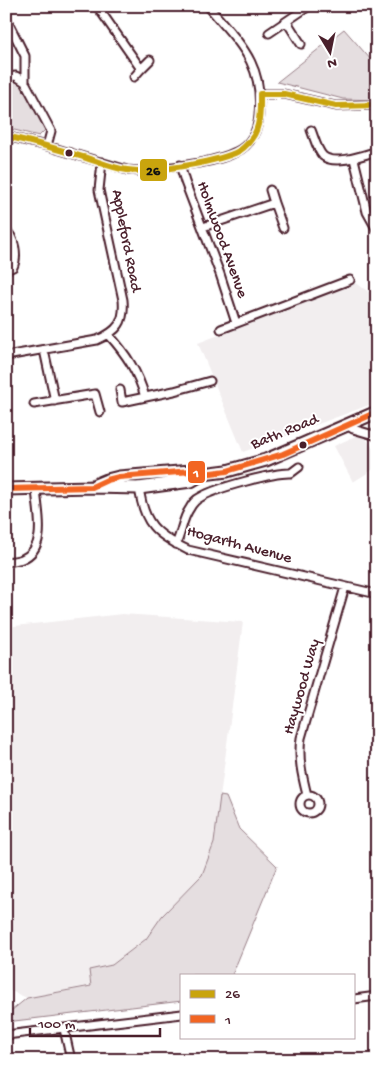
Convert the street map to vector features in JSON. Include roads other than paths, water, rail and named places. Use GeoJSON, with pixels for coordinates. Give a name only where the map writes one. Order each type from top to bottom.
{"type":"FeatureCollection","features":[{"type":"Feature","properties":{"kind":"main road","name":"Bath Road"},"geometry":{"type":"LineString","coordinates":[[6,489],[139,488],[191,480],[204,474],[234,469],[266,460],[377,412]]}},
{"type":"Feature","properties":{"kind":"main road","name":"Bath Road"},"geometry":{"type":"LineString","coordinates":[[92,487],[107,480],[138,476],[191,471],[204,474]]}},
{"type":"Feature","properties":{"kind":"street"},"geometry":{"type":"LineString","coordinates":[[97,6],[141,69]]}},
{"type":"Feature","properties":{"kind":"street"},"geometry":{"type":"LineString","coordinates":[[6,136],[127,170],[140,171],[229,155],[238,151],[254,136],[259,123],[259,82],[251,61],[208,6]]}},
{"type":"Feature","properties":{"kind":"street"},"geometry":{"type":"LineString","coordinates":[[270,33],[308,6]]}},
{"type":"Feature","properties":{"kind":"street"},"geometry":{"type":"LineString","coordinates":[[6,18],[25,56],[25,82],[51,131],[47,146]]}},
{"type":"Feature","properties":{"kind":"street"},"geometry":{"type":"LineString","coordinates":[[287,22],[302,44]]}},
{"type":"Feature","properties":{"kind":"street"},"geometry":{"type":"LineString","coordinates":[[134,77],[150,60]]}},
{"type":"Feature","properties":{"kind":"street"},"geometry":{"type":"LineString","coordinates":[[6,77],[16,76],[25,82]]}},
{"type":"Feature","properties":{"kind":"street"},"geometry":{"type":"LineString","coordinates":[[260,94],[284,94],[336,106],[377,105]]}},
{"type":"Feature","properties":{"kind":"street"},"geometry":{"type":"LineString","coordinates":[[311,130],[322,155],[331,160],[354,159],[377,151]]}},
{"type":"Feature","properties":{"kind":"street"},"geometry":{"type":"LineString","coordinates":[[354,159],[368,212],[377,230]]}},
{"type":"Feature","properties":{"kind":"street","name":"Appleford Road"},"geometry":{"type":"LineString","coordinates":[[102,162],[99,190],[124,312],[121,321],[108,335]]}},
{"type":"Feature","properties":{"kind":"street","name":"Holmwood Avenue"},"geometry":{"type":"LineString","coordinates":[[180,165],[236,323]]}},
{"type":"Feature","properties":{"kind":"street"},"geometry":{"type":"LineString","coordinates":[[270,190],[283,228]]}},
{"type":"Feature","properties":{"kind":"street"},"geometry":{"type":"LineString","coordinates":[[203,227],[274,203]]}},
{"type":"Feature","properties":{"kind":"street"},"geometry":{"type":"LineString","coordinates":[[6,231],[12,238],[16,260],[13,266],[6,270]]}},
{"type":"Feature","properties":{"kind":"street","name":"Holmwood Avenue"},"geometry":{"type":"LineString","coordinates":[[221,329],[350,280]]}},
{"type":"Feature","properties":{"kind":"street"},"geometry":{"type":"LineString","coordinates":[[6,356],[97,340],[108,335],[126,355],[137,373],[145,397]]}},
{"type":"Feature","properties":{"kind":"street"},"geometry":{"type":"LineString","coordinates":[[44,350],[54,401]]}},
{"type":"Feature","properties":{"kind":"street"},"geometry":{"type":"LineString","coordinates":[[120,390],[122,402],[174,391],[210,380]]}},
{"type":"Feature","properties":{"kind":"street"},"geometry":{"type":"LineString","coordinates":[[34,404],[95,394],[100,412]]}},
{"type":"Feature","properties":{"kind":"street"},"geometry":{"type":"LineString","coordinates":[[347,425],[353,429],[377,436]]}},
{"type":"Feature","properties":{"kind":"street"},"geometry":{"type":"LineString","coordinates":[[176,544],[184,518],[191,506],[201,497],[236,484],[281,472],[291,473],[299,468]]}},
{"type":"Feature","properties":{"kind":"street","name":"Hogarth Avenue"},"geometry":{"type":"LineString","coordinates":[[138,476],[142,509],[145,517],[156,529],[176,544],[188,550],[377,594]]}},
{"type":"Feature","properties":{"kind":"street"},"geometry":{"type":"LineString","coordinates":[[6,562],[21,559],[34,551],[40,533],[36,488]]}},
{"type":"Feature","properties":{"kind":"street","name":"Haywood Way"},"geometry":{"type":"LineString","coordinates":[[307,795],[300,758],[301,738],[345,587]]}},
{"type":"Feature","properties":{"kind":"street"},"geometry":{"type":"LineString","coordinates":[[356,999],[377,996]]}},
{"type":"Feature","properties":{"kind":"street"},"geometry":{"type":"LineString","coordinates":[[6,1035],[180,1014]]}},
{"type":"Feature","properties":{"kind":"street"},"geometry":{"type":"LineString","coordinates":[[64,1029],[71,1060]]}}]}
